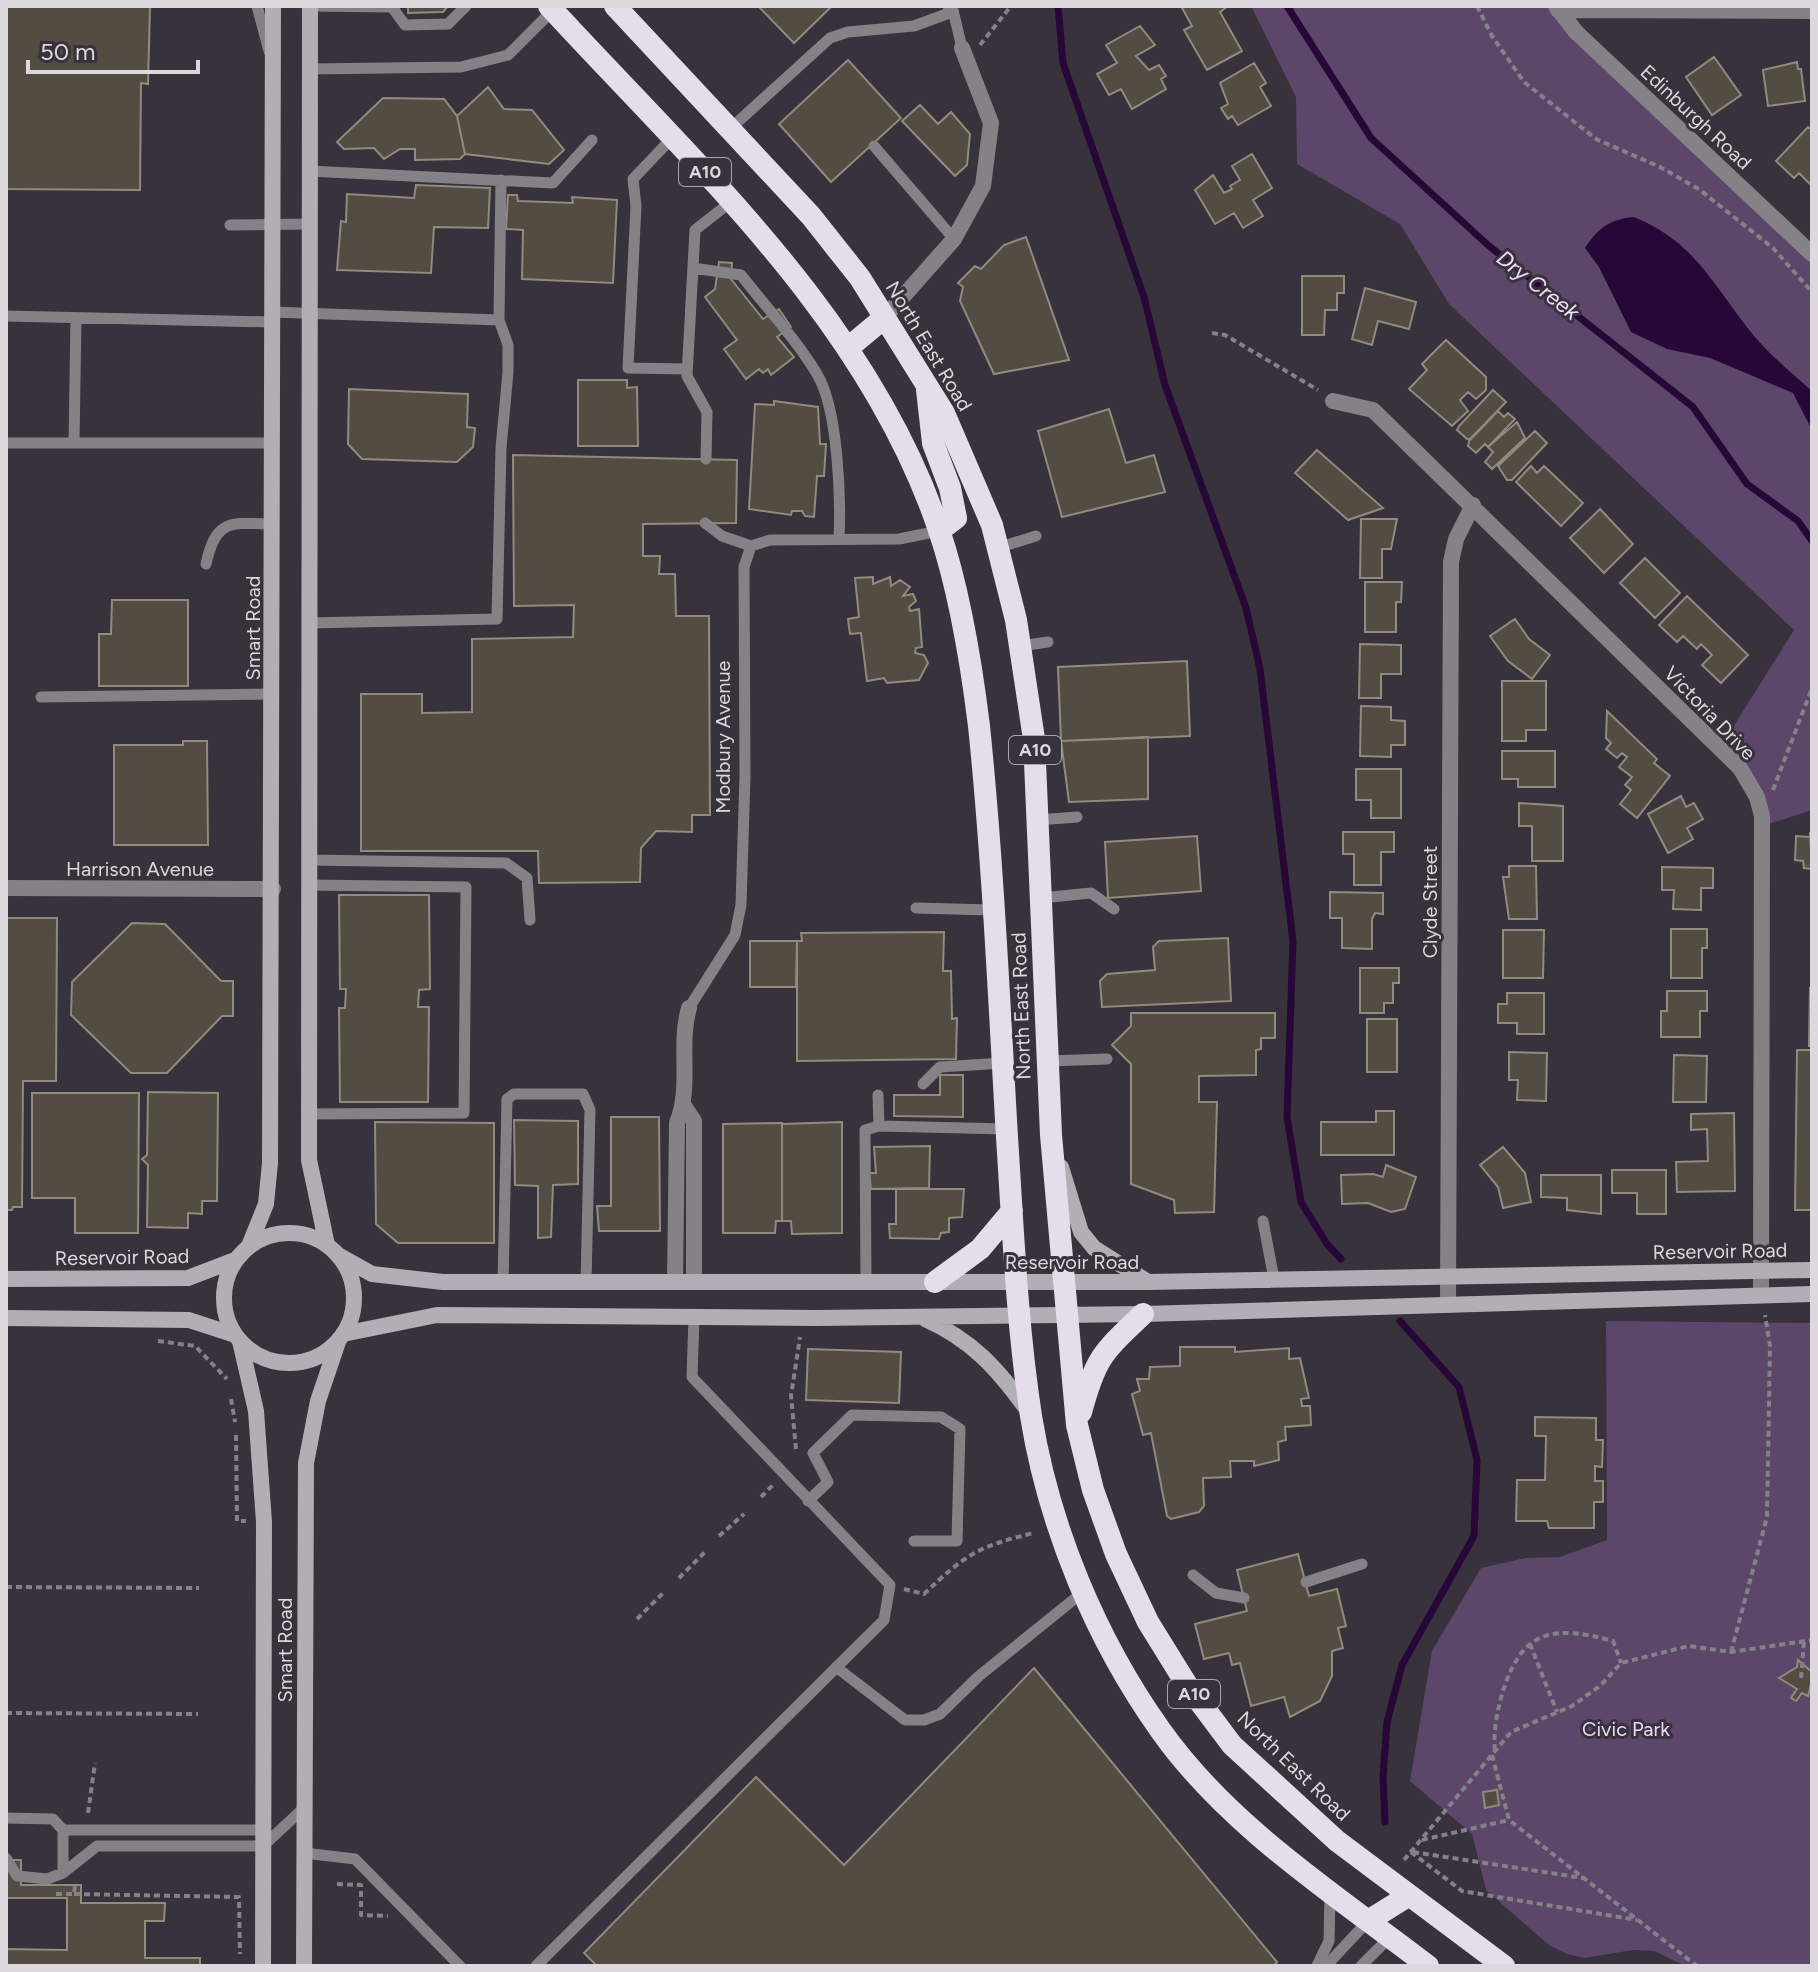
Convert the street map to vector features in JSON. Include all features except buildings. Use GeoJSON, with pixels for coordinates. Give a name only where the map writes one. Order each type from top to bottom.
{"type":"FeatureCollection","features":[{"type":"Feature","properties":{"kind":"highway","name":"North East Road"},"geometry":{"type":"LineString","coordinates":[[615,6],[811,216],[860,278],[926,385],[968,465],[997,548],[1020,646],[1034,739],[1051,1135],[1077,1425],[1093,1490],[1116,1554],[1148,1622],[1187,1685],[1232,1745],[1279,1791],[1408,1896],[1504,1966]]}},
{"type":"Feature","properties":{"kind":"highway","name":"North East Road"},"geometry":{"type":"LineString","coordinates":[[551,8],[732,201],[777,253],[848,348],[891,424],[939,531],[975,696],[1012,1211],[1031,1415],[1051,1502],[1085,1591],[1112,1649],[1162,1733],[1229,1807],[1330,1891],[1428,1966]]}},
{"type":"Feature","properties":{"kind":"highway"},"geometry":{"type":"LineString","coordinates":[[848,348],[884,318]]}},
{"type":"Feature","properties":{"kind":"highway"},"geometry":{"type":"LineString","coordinates":[[926,385],[933,443],[950,488],[956,518],[951,525],[939,531]]}},
{"type":"Feature","properties":{"kind":"highway"},"geometry":{"type":"LineString","coordinates":[[935,1282],[980,1249],[1012,1211]]}},
{"type":"Feature","properties":{"kind":"highway"},"geometry":{"type":"LineString","coordinates":[[1077,1425],[1093,1367],[1143,1314]]}},
{"type":"Feature","properties":{"kind":"highway"},"geometry":{"type":"LineString","coordinates":[[1368,1921],[1408,1896]]}},
{"type":"Feature","properties":{"kind":"highway"},"geometry":{"type":"LineString","coordinates":[[1390,1937],[1408,1896]]}},
{"type":"Feature","properties":{"kind":"main road","name":"Smart Road"},"geometry":{"type":"LineString","coordinates":[[249,1246],[266,1204],[270,1163],[273,6]]}},
{"type":"Feature","properties":{"kind":"main road"},"geometry":{"type":"LineString","coordinates":[[310,6],[309,1114],[311,1177],[332,1250],[353,1289],[351,1317],[341,1337]]}},
{"type":"Feature","properties":{"kind":"main road"},"geometry":{"type":"LineString","coordinates":[[1051,1135],[1081,1232],[1094,1248],[1148,1282]]}},
{"type":"Feature","properties":{"kind":"main road"},"geometry":{"type":"LineString","coordinates":[[238,1338],[225,1310],[225,1284],[236,1260],[249,1246],[271,1235],[294,1233],[332,1250]]}},
{"type":"Feature","properties":{"kind":"main road","name":"Reservoir Road"},"geometry":{"type":"LineString","coordinates":[[332,1250],[372,1274],[421,1282],[1148,1282],[1812,1270]]}},
{"type":"Feature","properties":{"kind":"main road","name":"Reservoir Road"},"geometry":{"type":"LineString","coordinates":[[6,1279],[188,1278],[236,1260]]}},
{"type":"Feature","properties":{"kind":"main road"},"geometry":{"type":"LineString","coordinates":[[6,1318],[189,1320],[238,1338],[256,1354],[285,1363],[315,1357],[341,1337],[437,1315],[1022,1316],[1761,1292],[1812,1294]]}},
{"type":"Feature","properties":{"kind":"main road"},"geometry":{"type":"LineString","coordinates":[[920,1317],[977,1348],[1002,1374],[1031,1415]]}},
{"type":"Feature","properties":{"kind":"main road","name":"Smart Road"},"geometry":{"type":"LineString","coordinates":[[304,1966],[306,1463],[318,1401],[341,1337]]}},
{"type":"Feature","properties":{"kind":"main road","name":"Smart Road"},"geometry":{"type":"LineString","coordinates":[[238,1338],[256,1411],[264,1522],[263,1966]]}},
{"type":"Feature","properties":{"kind":"street"},"geometry":{"type":"LineString","coordinates":[[1557,8],[1812,11]]}},
{"type":"Feature","properties":{"kind":"street","name":"Edinburgh Road"},"geometry":{"type":"LineString","coordinates":[[1557,8],[1576,32],[1812,254]]}},
{"type":"Feature","properties":{"kind":"street"},"geometry":{"type":"LineString","coordinates":[[884,318],[954,239],[983,186],[991,123],[965,54]]}},
{"type":"Feature","properties":{"kind":"street","name":"Victoria Drive"},"geometry":{"type":"LineString","coordinates":[[1333,401],[1373,410],[1740,768],[1757,797],[1762,826],[1761,1292]]}},
{"type":"Feature","properties":{"kind":"street","name":"Clyde Street"},"geometry":{"type":"LineString","coordinates":[[1448,1304],[1451,562],[1456,539],[1473,505]]}},
{"type":"Feature","properties":{"kind":"street","name":"Harrison Avenue"},"geometry":{"type":"LineString","coordinates":[[6,888],[273,889]]}},
{"type":"Feature","properties":{"kind":"street","name":"Modbury Avenue"},"geometry":{"type":"LineString","coordinates":[[675,1282],[677,1123],[684,1106],[684,1025],[689,1008]]}},
{"type":"Feature","properties":{"kind":"street","name":"Modbury Avenue"},"geometry":{"type":"LineString","coordinates":[[684,1106],[694,1121],[694,1282]]}},
{"type":"Feature","properties":{"kind":"lane"},"geometry":{"type":"LineString","coordinates":[[257,6],[273,67]]}},
{"type":"Feature","properties":{"kind":"lane"},"geometry":{"type":"LineString","coordinates":[[310,6],[392,7],[405,25],[448,24],[466,6]]}},
{"type":"Feature","properties":{"kind":"lane"},"geometry":{"type":"LineString","coordinates":[[309,69],[461,67],[508,55],[551,8]]}},
{"type":"Feature","properties":{"kind":"lane"},"geometry":{"type":"LineString","coordinates":[[731,128],[830,38],[848,32],[914,26],[951,8],[965,54]]}},
{"type":"Feature","properties":{"kind":"lane"},"geometry":{"type":"LineString","coordinates":[[672,138],[633,179],[636,206],[628,368],[687,369]]}},
{"type":"Feature","properties":{"kind":"lane"},"geometry":{"type":"LineString","coordinates":[[309,171],[553,183],[592,140]]}},
{"type":"Feature","properties":{"kind":"lane"},"geometry":{"type":"LineString","coordinates":[[874,146],[954,239]]}},
{"type":"Feature","properties":{"kind":"lane"},"geometry":{"type":"LineString","coordinates":[[308,623],[497,619],[501,448],[508,372],[508,345],[499,320],[501,180]]}},
{"type":"Feature","properties":{"kind":"lane"},"geometry":{"type":"LineString","coordinates":[[706,459],[707,412],[687,376],[695,230],[732,201]]}},
{"type":"Feature","properties":{"kind":"lane"},"geometry":{"type":"LineString","coordinates":[[230,225],[309,224]]}},
{"type":"Feature","properties":{"kind":"lane"},"geometry":{"type":"LineString","coordinates":[[693,268],[741,275],[818,375],[833,412],[833,446],[841,502],[839,539]]}},
{"type":"Feature","properties":{"kind":"lane"},"geometry":{"type":"LineString","coordinates":[[6,316],[272,317],[309,311],[499,320]]}},
{"type":"Feature","properties":{"kind":"lane"},"geometry":{"type":"LineString","coordinates":[[74,443],[76,318]]}},
{"type":"Feature","properties":{"kind":"lane"},"geometry":{"type":"LineString","coordinates":[[6,443],[272,443]]}},
{"type":"Feature","properties":{"kind":"lane"},"geometry":{"type":"LineString","coordinates":[[206,564],[212,538],[231,523],[272,524]]}},
{"type":"Feature","properties":{"kind":"lane"},"geometry":{"type":"LineString","coordinates":[[705,523],[722,536],[751,546],[770,540],[899,539],[939,531]]}},
{"type":"Feature","properties":{"kind":"lane"},"geometry":{"type":"LineString","coordinates":[[997,548],[1036,536]]}},
{"type":"Feature","properties":{"kind":"lane","name":"Modbury Avenue"},"geometry":{"type":"LineString","coordinates":[[689,1008],[735,935],[741,905],[745,776],[744,567],[751,546]]}},
{"type":"Feature","properties":{"kind":"lane"},"geometry":{"type":"LineString","coordinates":[[1020,646],[1048,642]]}},
{"type":"Feature","properties":{"kind":"lane"},"geometry":{"type":"LineString","coordinates":[[41,697],[273,694]]}},
{"type":"Feature","properties":{"kind":"lane"},"geometry":{"type":"LineString","coordinates":[[1038,820],[1077,817]]}},
{"type":"Feature","properties":{"kind":"lane"},"geometry":{"type":"LineString","coordinates":[[308,860],[506,863],[527,878],[530,920]]}},
{"type":"Feature","properties":{"kind":"lane"},"geometry":{"type":"LineString","coordinates":[[308,885],[466,887],[464,1113],[309,1114]]}},
{"type":"Feature","properties":{"kind":"lane"},"geometry":{"type":"LineString","coordinates":[[1041,898],[1091,893],[1114,909]]}},
{"type":"Feature","properties":{"kind":"lane"},"geometry":{"type":"LineString","coordinates":[[916,908],[991,910]]}},
{"type":"Feature","properties":{"kind":"lane"},"geometry":{"type":"LineString","coordinates":[[1048,1061],[1107,1059]]}},
{"type":"Feature","properties":{"kind":"lane"},"geometry":{"type":"LineString","coordinates":[[923,1084],[940,1067],[1003,1063]]}},
{"type":"Feature","properties":{"kind":"lane"},"geometry":{"type":"LineString","coordinates":[[503,1283],[507,1099],[514,1094],[583,1094],[590,1110],[586,1283]]}},
{"type":"Feature","properties":{"kind":"lane"},"geometry":{"type":"LineString","coordinates":[[878,1095],[879,1126]]}},
{"type":"Feature","properties":{"kind":"lane"},"geometry":{"type":"LineString","coordinates":[[866,1281],[865,1130],[879,1126],[1007,1129]]}},
{"type":"Feature","properties":{"kind":"lane"},"geometry":{"type":"LineString","coordinates":[[1263,1221],[1274,1279]]}},
{"type":"Feature","properties":{"kind":"lane"},"geometry":{"type":"LineString","coordinates":[[536,1966],[884,1620],[890,1585],[692,1377],[694,1317]]}},
{"type":"Feature","properties":{"kind":"lane"},"geometry":{"type":"LineString","coordinates":[[808,1501],[828,1482],[813,1453],[852,1415],[941,1417],[960,1429],[957,1541],[914,1541]]}},
{"type":"Feature","properties":{"kind":"lane"},"geometry":{"type":"LineString","coordinates":[[1306,1582],[1362,1564]]}},
{"type":"Feature","properties":{"kind":"lane"},"geometry":{"type":"LineString","coordinates":[[1193,1575],[1216,1593],[1244,1598]]}},
{"type":"Feature","properties":{"kind":"lane"},"geometry":{"type":"LineString","coordinates":[[836,1667],[905,1720],[924,1720],[940,1714],[979,1676],[1085,1591]]}},
{"type":"Feature","properties":{"kind":"lane"},"geometry":{"type":"LineString","coordinates":[[6,1858],[17,1876],[47,1879],[63,1873],[97,1846],[263,1838],[305,1807]]}},
{"type":"Feature","properties":{"kind":"lane"},"geometry":{"type":"LineString","coordinates":[[6,1818],[53,1819],[63,1830],[63,1873]]}},
{"type":"Feature","properties":{"kind":"lane"},"geometry":{"type":"LineString","coordinates":[[63,1830],[263,1838]]}},
{"type":"Feature","properties":{"kind":"lane"},"geometry":{"type":"LineString","coordinates":[[304,1853],[355,1859],[460,1966]]}},
{"type":"Feature","properties":{"kind":"lane"},"geometry":{"type":"LineString","coordinates":[[1317,1966],[1329,1941],[1330,1891]]}},
{"type":"Feature","properties":{"kind":"lane"},"geometry":{"type":"LineString","coordinates":[[1326,1966],[1368,1921]]}},
{"type":"Feature","properties":{"kind":"lane"},"geometry":{"type":"LineString","coordinates":[[1361,1966],[1390,1937]]}},
{"type":"Feature","properties":{"kind":"path"},"geometry":{"type":"LineString","coordinates":[[965,54],[1011,6]]}},
{"type":"Feature","properties":{"kind":"path"},"geometry":{"type":"LineString","coordinates":[[1477,6],[1492,36],[1524,82],[1596,139],[1660,167],[1700,190],[1773,248],[1812,292]]}},
{"type":"Feature","properties":{"kind":"path"},"geometry":{"type":"LineString","coordinates":[[1212,333],[1225,335],[1333,401]]}},
{"type":"Feature","properties":{"kind":"path"},"geometry":{"type":"LineString","coordinates":[[1757,797],[1772,793],[1812,688]]}},
{"type":"Feature","properties":{"kind":"path"},"geometry":{"type":"LineString","coordinates":[[1731,1652],[1767,1517],[1770,1346],[1761,1292]]}},
{"type":"Feature","properties":{"kind":"path"},"geometry":{"type":"LineString","coordinates":[[796,1453],[791,1396],[800,1337]]}},
{"type":"Feature","properties":{"kind":"path"},"geometry":{"type":"LineString","coordinates":[[155,1340],[195,1346],[228,1379],[236,1427],[237,1521],[264,1522]]}},
{"type":"Feature","properties":{"kind":"path"},"geometry":{"type":"LineString","coordinates":[[761,1497],[775,1484]]}},
{"type":"Feature","properties":{"kind":"path"},"geometry":{"type":"LineString","coordinates":[[719,1536],[744,1514]]}},
{"type":"Feature","properties":{"kind":"path"},"geometry":{"type":"LineString","coordinates":[[890,1585],[924,1594],[962,1558],[988,1544],[1034,1533]]}},
{"type":"Feature","properties":{"kind":"path"},"geometry":{"type":"LineString","coordinates":[[679,1578],[705,1552]]}},
{"type":"Feature","properties":{"kind":"path"},"geometry":{"type":"LineString","coordinates":[[6,1587],[199,1588]]}},
{"type":"Feature","properties":{"kind":"path"},"geometry":{"type":"LineString","coordinates":[[637,1619],[664,1592]]}},
{"type":"Feature","properties":{"kind":"path"},"geometry":{"type":"LineString","coordinates":[[1621,1663],[1613,1641],[1566,1632],[1536,1638],[1513,1659],[1505,1685],[1494,1754],[1509,1820],[1697,1966]]}},
{"type":"Feature","properties":{"kind":"path"},"geometry":{"type":"LineString","coordinates":[[1404,1860],[1511,1732],[1572,1706],[1600,1686],[1621,1663],[1689,1646],[1731,1652],[1812,1640]]}},
{"type":"Feature","properties":{"kind":"path"},"geometry":{"type":"LineString","coordinates":[[1801,1678],[1804,1642]]}},
{"type":"Feature","properties":{"kind":"path"},"geometry":{"type":"LineString","coordinates":[[1530,1644],[1557,1712]]}},
{"type":"Feature","properties":{"kind":"path"},"geometry":{"type":"LineString","coordinates":[[6,1713],[198,1714]]}},
{"type":"Feature","properties":{"kind":"path"},"geometry":{"type":"LineString","coordinates":[[1422,1840],[1509,1820]]}},
{"type":"Feature","properties":{"kind":"path"},"geometry":{"type":"LineString","coordinates":[[1411,1852],[1585,1878]]}},
{"type":"Feature","properties":{"kind":"path"},"geometry":{"type":"LineString","coordinates":[[1411,1852],[1462,1891],[1637,1920]]}},
{"type":"Feature","properties":{"kind":"path"},"geometry":{"type":"LineString","coordinates":[[74,1894],[239,1897],[240,1954]]}},
{"type":"Feature","properties":{"kind":"green space"},"geometry":{"type":"Polygon","coordinates":[[[1251,6],[1558,6],[1812,254],[1812,810],[1762,826],[1728,758],[1733,727],[1794,630],[1449,304],[1400,224],[1297,164],[1296,97],[1251,6]]]}},
{"type":"Feature","properties":{"kind":"green space","name":"Civic Park"},"geometry":{"type":"Polygon","coordinates":[[[1606,1321],[1812,1323],[1812,1966],[1686,1966],[1654,1951],[1633,1950],[1584,1958],[1567,1954],[1549,1945],[1486,1890],[1472,1834],[1410,1781],[1432,1651],[1481,1568],[1525,1558],[1560,1557],[1607,1540],[1606,1321]]]}},
{"type":"Feature","properties":{"kind":"shaded area"},"geometry":{"type":"Polygon","coordinates":[[[1634,217],[1655,227],[1689,253],[1761,343],[1812,391],[1812,430],[1793,393],[1710,358],[1667,349],[1631,332],[1599,267],[1585,248],[1605,226],[1634,217]]]}},
{"type":"Feature","properties":{"kind":"waterway"},"geometry":{"type":"LineString","coordinates":[[1058,6],[1063,63],[1144,297],[1165,385],[1246,608],[1260,669],[1293,941],[1287,1117],[1301,1202],[1327,1244],[1341,1259]]}},
{"type":"Feature","properties":{"kind":"waterway","name":"Dry Creek"},"geometry":{"type":"LineString","coordinates":[[1287,6],[1371,138],[1489,246],[1693,407],[1747,484],[1798,521],[1812,541]]}},
{"type":"Feature","properties":{"kind":"waterway"},"geometry":{"type":"LineString","coordinates":[[1385,1822],[1383,1777],[1387,1722],[1402,1665],[1474,1536],[1477,1460],[1459,1387],[1400,1321]]}}]}
